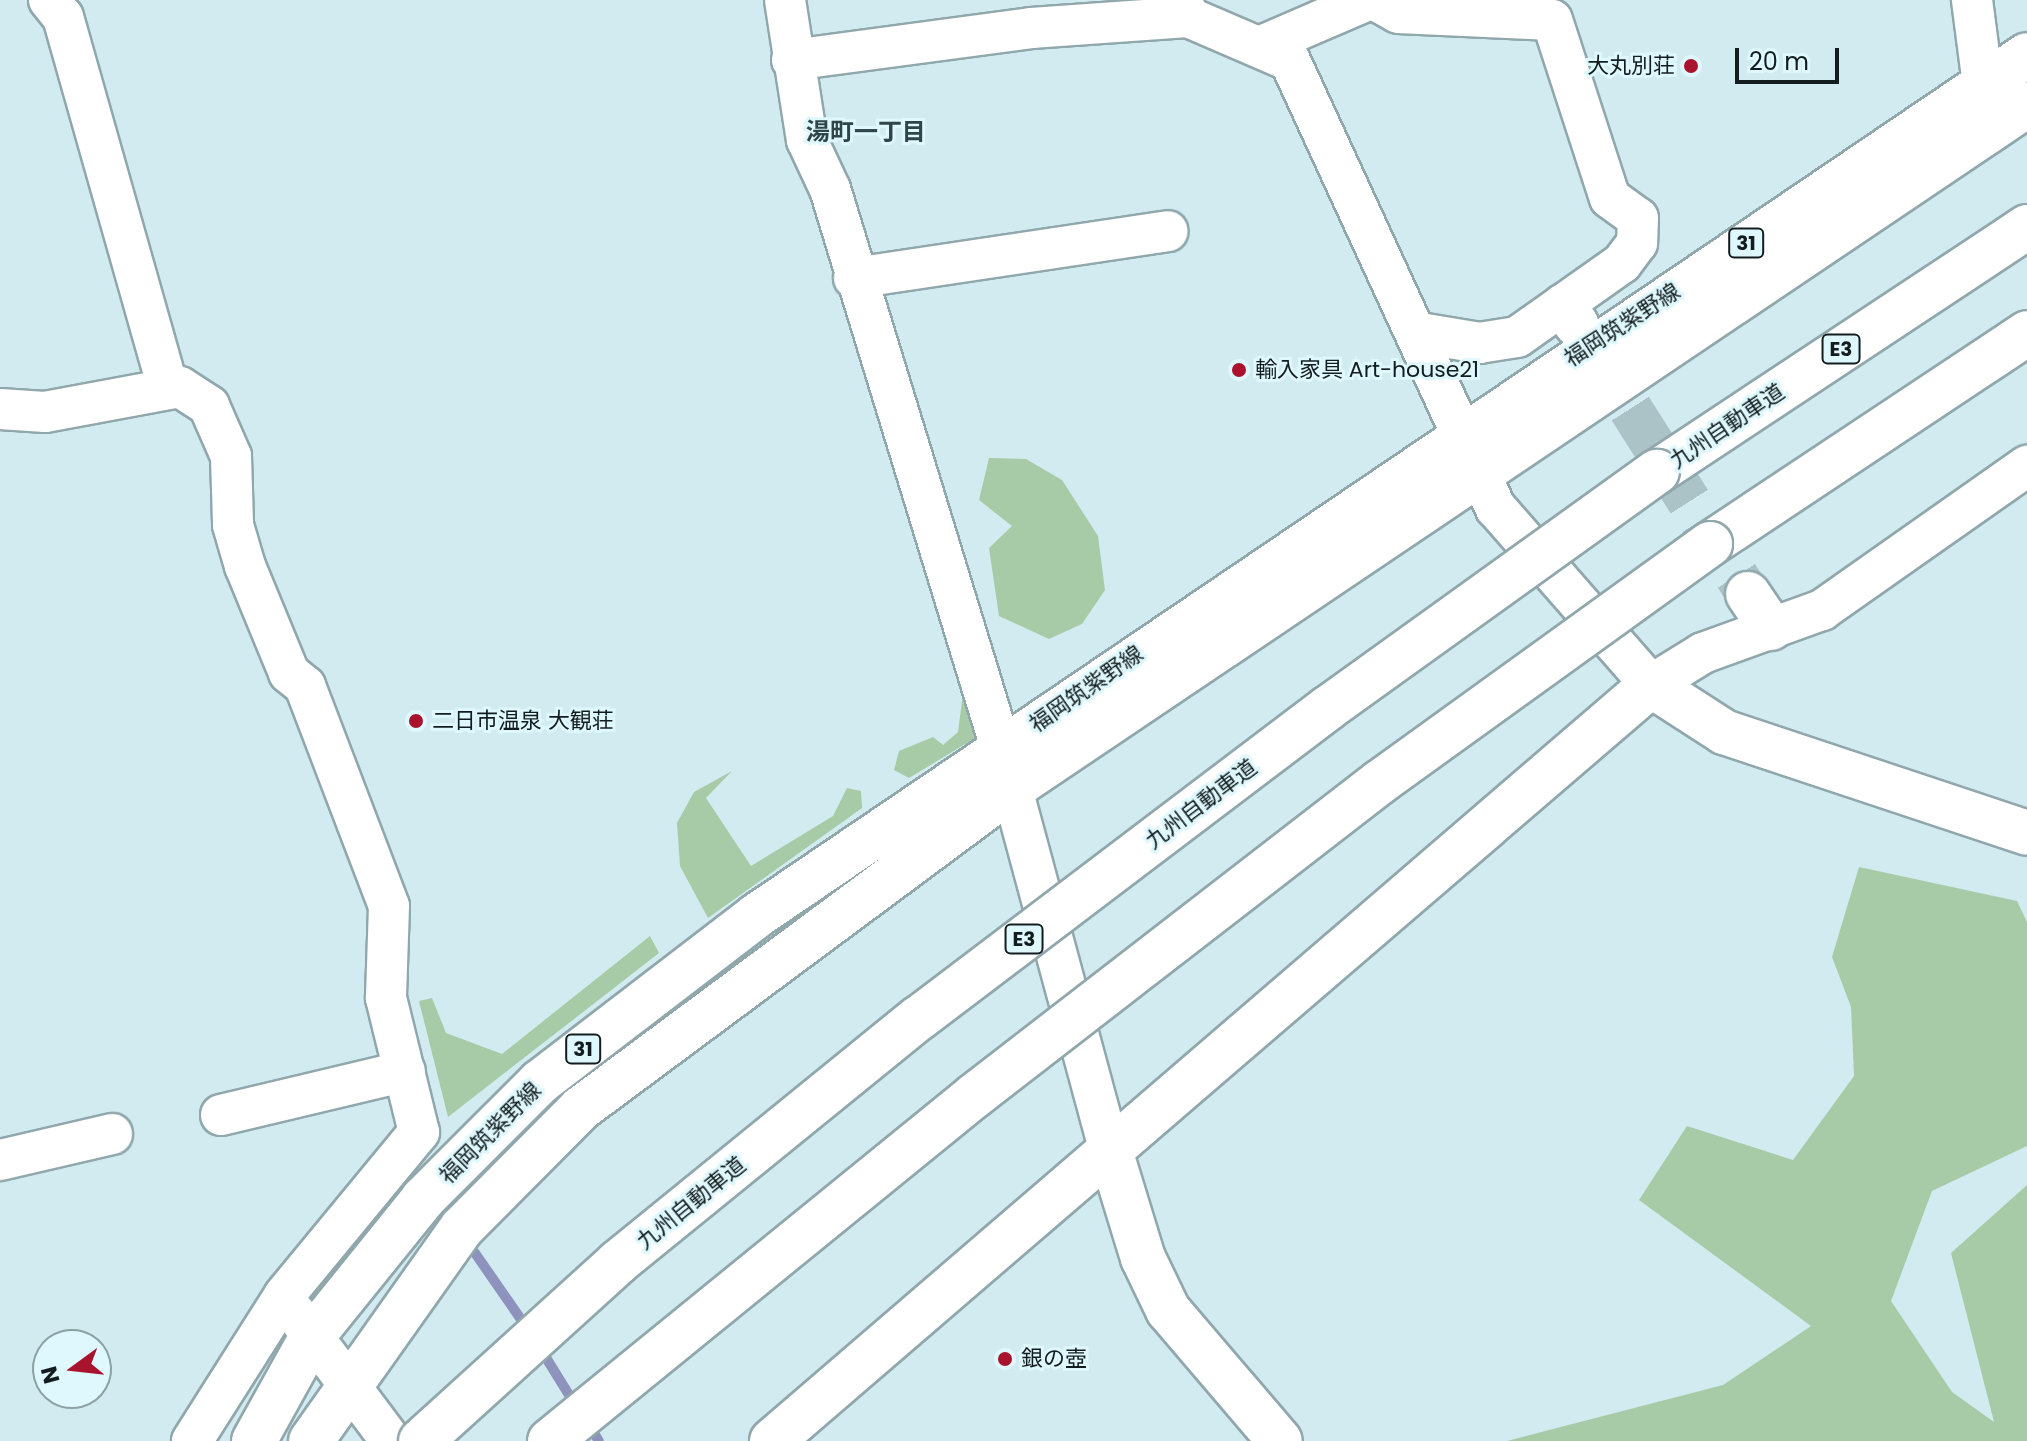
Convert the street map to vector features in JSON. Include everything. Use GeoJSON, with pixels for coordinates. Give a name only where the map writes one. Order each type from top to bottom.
{"type":"FeatureCollection","features":[{"type":"Feature","properties":{"kind":"main road","name":"福岡筑紫野線"},"geometry":{"type":"LineString","coordinates":[[254,1441],[311,1338],[423,1199],[540,1082],[756,916],[1464,430],[2027,55]]}},
{"type":"Feature","properties":{"kind":"main road","name":"福岡筑紫野線"},"geometry":{"type":"LineString","coordinates":[[311,1441],[345,1386],[462,1228],[580,1109],[1011,789],[2027,105]]}},
{"type":"Feature","properties":{"kind":"main road","name":"九州自動車道"},"geometry":{"type":"LineString","coordinates":[[421,1441],[617,1263],[919,1018],[1328,708],[1657,472],[2027,227]]}},
{"type":"Feature","properties":{"kind":"main road"},"geometry":{"type":"LineString","coordinates":[[550,1441],[675,1334],[1331,820],[1710,544],[2027,333]]}},
{"type":"Feature","properties":{"kind":"main road"},"geometry":{"type":"LineString","coordinates":[[772,1441],[1109,1147],[1651,685],[1724,732],[2027,833]]}},
{"type":"Feature","properties":{"kind":"main road"},"geometry":{"type":"LineString","coordinates":[[1109,1147],[1143,1258],[1168,1310],[1280,1441]]}},
{"type":"Feature","properties":{"kind":"street"},"geometry":{"type":"LineString","coordinates":[[49,0],[63,17],[168,388]]}},
{"type":"Feature","properties":{"kind":"street"},"geometry":{"type":"LineString","coordinates":[[785,0],[807,140],[830,189],[854,278],[1001,748],[1109,1147]]}},
{"type":"Feature","properties":{"kind":"street"},"geometry":{"type":"LineString","coordinates":[[1259,47],[1368,0]]}},
{"type":"Feature","properties":{"kind":"street"},"geometry":{"type":"LineString","coordinates":[[1375,0],[1398,13],[1552,20],[1610,198],[1638,218],[1637,243],[1622,263],[1570,315],[1517,337],[1480,343],[1420,333]]}},
{"type":"Feature","properties":{"kind":"street"},"geometry":{"type":"LineString","coordinates":[[1972,0],[1983,85]]}},
{"type":"Feature","properties":{"kind":"street"},"geometry":{"type":"LineString","coordinates":[[792,60],[1185,9],[1290,61],[1420,333],[1496,508],[1651,685],[1703,653],[1759,611],[1822,610],[2027,466]]}},
{"type":"Feature","properties":{"kind":"street"},"geometry":{"type":"LineString","coordinates":[[854,278],[1168,231]]}},
{"type":"Feature","properties":{"kind":"street"},"geometry":{"type":"LineString","coordinates":[[0,409],[45,412],[168,388],[196,394],[222,430],[245,566],[289,673],[305,686],[389,906],[386,998],[419,1132],[284,1296],[192,1441]]}},
{"type":"Feature","properties":{"kind":"street"},"geometry":{"type":"LineString","coordinates":[[221,1115],[405,1071]]}},
{"type":"Feature","properties":{"kind":"street"},"geometry":{"type":"LineString","coordinates":[[0,1160],[112,1134]]}},
{"type":"Feature","properties":{"kind":"street"},"geometry":{"type":"LineString","coordinates":[[284,1296],[345,1386],[391,1441]]}},
{"type":"Feature","properties":{"kind":"green space"},"geometry":{"type":"Polygon","coordinates":[[[989,458],[1026,459],[1062,480],[1098,536],[1105,590],[1082,624],[1049,639],[999,616],[989,548],[1012,526],[979,500],[989,458]]]}},
{"type":"Feature","properties":{"kind":"green space"},"geometry":{"type":"Polygon","coordinates":[[[964,686],[980,735],[909,778],[894,770],[899,751],[933,737],[943,745],[958,732],[964,686]]]}},
{"type":"Feature","properties":{"kind":"green space"},"geometry":{"type":"Polygon","coordinates":[[[732,771],[706,798],[751,866],[833,816],[847,788],[861,791],[862,808],[708,918],[680,866],[677,823],[694,792],[732,771]]]}},
{"type":"Feature","properties":{"kind":"green space"},"geometry":{"type":"Polygon","coordinates":[[[1859,867],[2017,901],[2027,922],[2027,1146],[1932,1191],[1891,1301],[1952,1392],[1994,1422],[1951,1253],[2027,1185],[2027,1441],[1507,1441],[1723,1385],[1811,1326],[1639,1200],[1687,1126],[1793,1160],[1854,1076],[1851,1007],[1832,957],[1859,867]]]}},
{"type":"Feature","properties":{"kind":"green space"},"geometry":{"type":"Polygon","coordinates":[[[650,936],[659,953],[448,1117],[419,1001],[432,998],[446,1033],[502,1054],[650,936]]]}},
{"type":"Feature","properties":{"kind":"waterway"},"geometry":{"type":"LineString","coordinates":[[475,1253],[529,1331]]}},
{"type":"Feature","properties":{"kind":"waterway"},"geometry":{"type":"LineString","coordinates":[[540,1348],[576,1406]]}},
{"type":"Feature","properties":{"kind":"waterway"},"geometry":{"type":"LineString","coordinates":[[587,1422],[599,1441]]}},
{"type":"Feature","properties":{"kind":"tunnel"},"geometry":{"type":"LineString","coordinates":[[1595,353],[1748,594]]}},
{"type":"Feature","properties":{"kind":"place","name":"大丸別荘"},"geometry":{"type":"Point","coordinates":[1691,66]}},
{"type":"Feature","properties":{"kind":"place","name":"輸入家具 Art-house21"},"geometry":{"type":"Point","coordinates":[1239,370]}},
{"type":"Feature","properties":{"kind":"place","name":"二日市温泉 大観荘"},"geometry":{"type":"Point","coordinates":[416,721]}},
{"type":"Feature","properties":{"kind":"place","name":"銀の壺"},"geometry":{"type":"Point","coordinates":[1005,1359]}},
{"type":"Feature","properties":{"kind":"district","name":"湯町一丁目"},"geometry":{"type":"Point","coordinates":[866,132]}}]}
